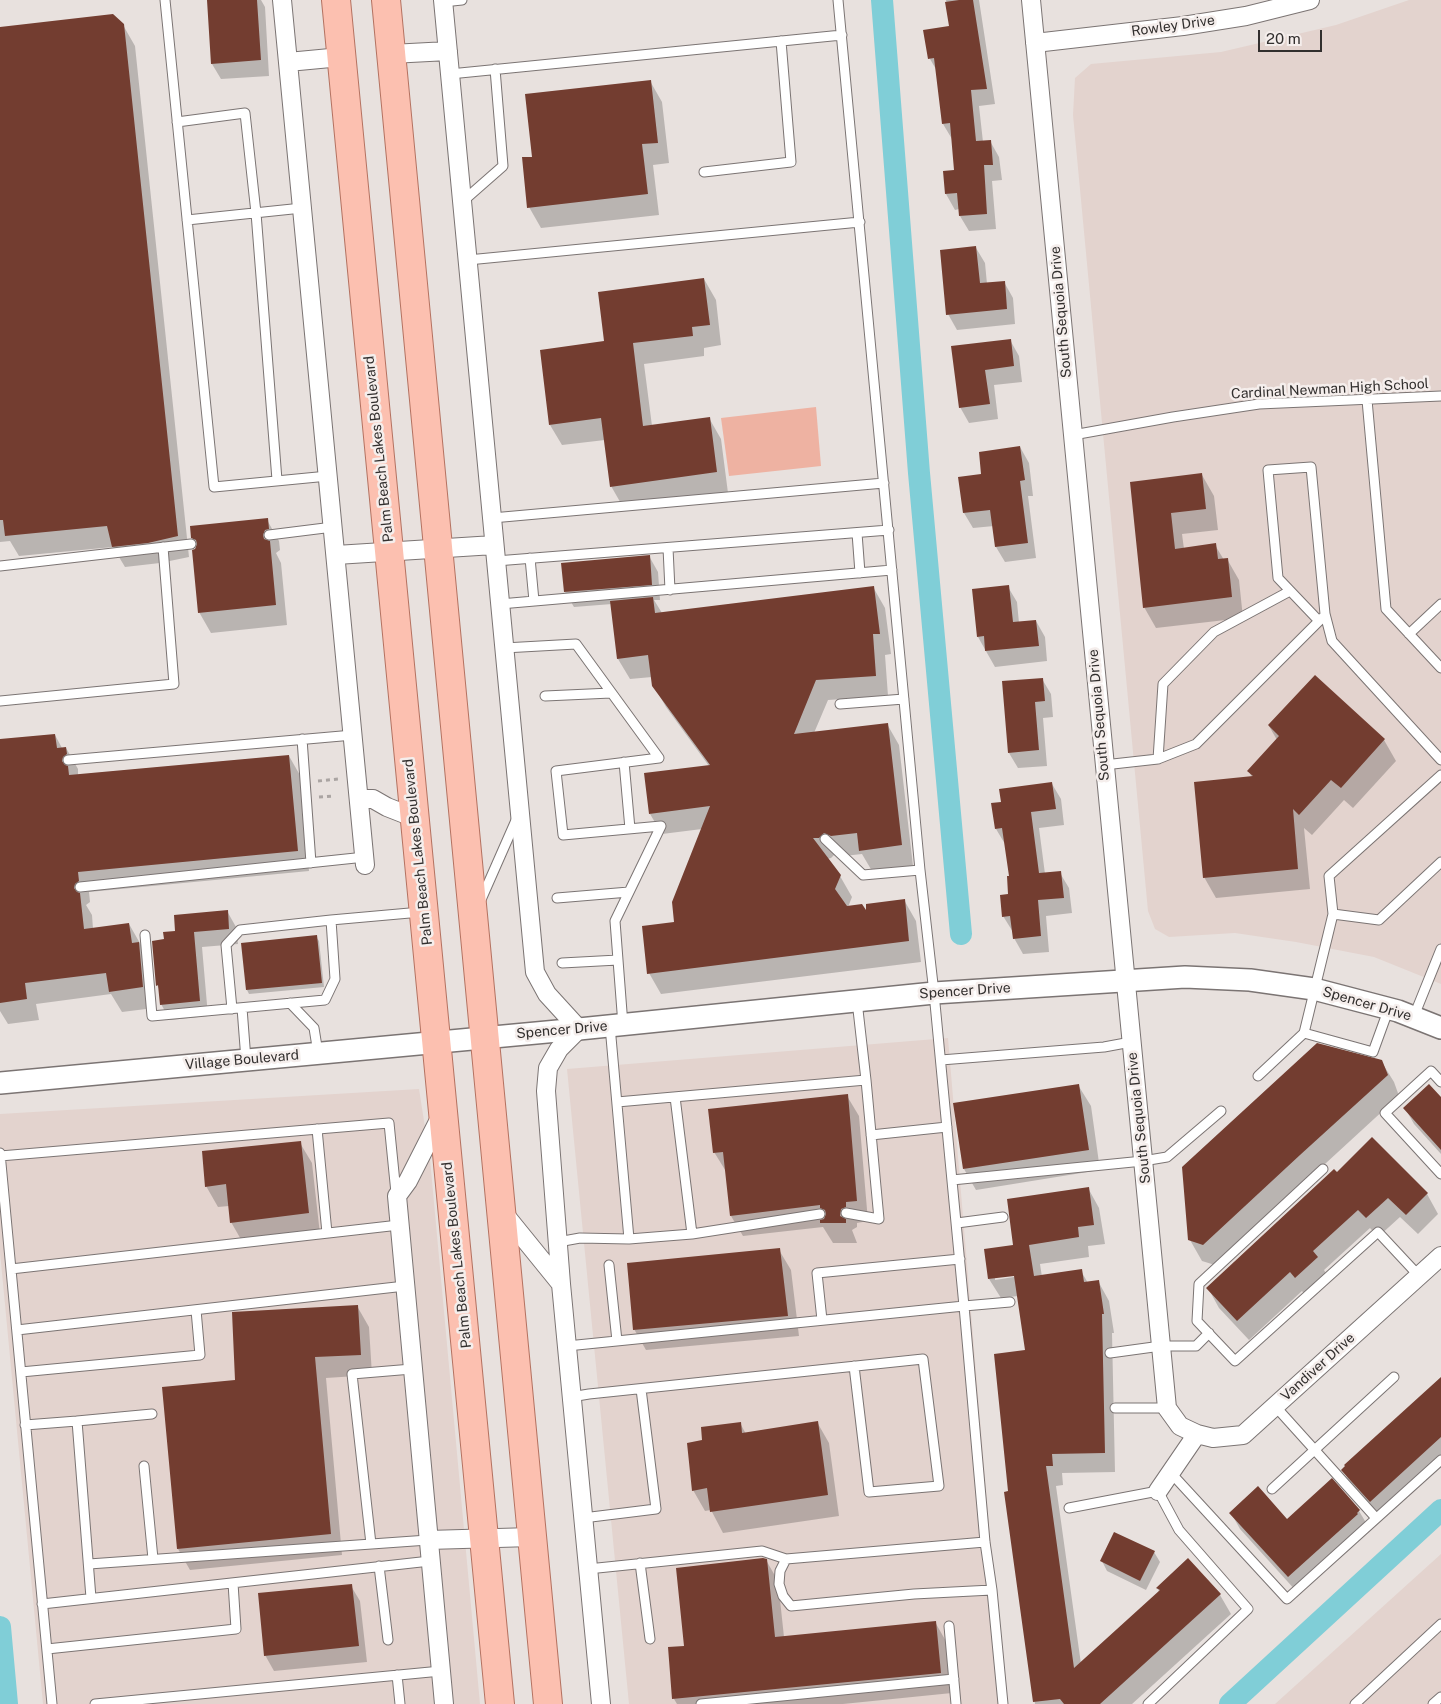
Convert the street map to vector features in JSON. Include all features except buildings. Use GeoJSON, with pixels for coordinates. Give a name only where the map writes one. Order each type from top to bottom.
{"type":"FeatureCollection","features":[{"type":"Feature","properties":{"kind":"main road","name":"Palm Beach Lakes Boulevard"},"geometry":{"type":"LineString","coordinates":[[336,0],[500,1704]]}},
{"type":"Feature","properties":{"kind":"main road"},"geometry":{"type":"LineString","coordinates":[[386,0],[548,1704]]}},
{"type":"Feature","properties":{"kind":"street"},"geometry":{"type":"LineString","coordinates":[[282,0],[365,861]]}},
{"type":"Feature","properties":{"kind":"street","name":"South Sequoia Drive"},"geometry":{"type":"LineString","coordinates":[[1031,0],[1168,1408],[1180,1426]]}},
{"type":"Feature","properties":{"kind":"street","name":"Rowley Drive"},"geometry":{"type":"LineString","coordinates":[[1035,43],[1183,26],[1246,16],[1310,0]]}},
{"type":"Feature","properties":{"kind":"street"},"geometry":{"type":"LineString","coordinates":[[443,1],[535,972],[548,994],[579,1029],[559,1049],[548,1068],[546,1091],[560,1284],[601,1704]]}},
{"type":"Feature","properties":{"kind":"street"},"geometry":{"type":"LineString","coordinates":[[391,54],[448,51]]}},
{"type":"Feature","properties":{"kind":"street"},"geometry":{"type":"LineString","coordinates":[[288,62],[342,57]]}},
{"type":"Feature","properties":{"kind":"street"},"geometry":{"type":"LineString","coordinates":[[336,555],[438,549],[495,553]]}},
{"type":"Feature","properties":{"kind":"street"},"geometry":{"type":"LineString","coordinates":[[359,799],[373,798],[415,818]]}},
{"type":"Feature","properties":{"kind":"street","name":"Spencer Drive"},"geometry":{"type":"LineString","coordinates":[[484,1038],[934,993],[1185,977],[1250,980],[1314,989],[1389,1008],[1441,1028]]}},
{"type":"Feature","properties":{"kind":"street","name":"Village Boulevard"},"geometry":{"type":"LineString","coordinates":[[0,1083],[484,1038]]}},
{"type":"Feature","properties":{"kind":"street"},"geometry":{"type":"LineString","coordinates":[[443,1112],[408,1181],[397,1196],[444,1704]]}},
{"type":"Feature","properties":{"kind":"street"},"geometry":{"type":"LineString","coordinates":[[501,1210],[560,1284]]}},
{"type":"Feature","properties":{"kind":"street","name":"Vandiver Drive"},"geometry":{"type":"LineString","coordinates":[[1180,1426],[1197,1434],[1214,1438],[1243,1435],[1441,1256]]}},
{"type":"Feature","properties":{"kind":"street"},"geometry":{"type":"LineString","coordinates":[[1158,1491],[1197,1434]]}},
{"type":"Feature","properties":{"kind":"street"},"geometry":{"type":"LineString","coordinates":[[428,1540],[532,1537]]}},
{"type":"Feature","properties":{"kind":"lane"},"geometry":{"type":"LineString","coordinates":[[165,0],[214,487],[328,476]]}},
{"type":"Feature","properties":{"kind":"lane"},"geometry":{"type":"LineString","coordinates":[[443,1],[462,0]]}},
{"type":"Feature","properties":{"kind":"lane"},"geometry":{"type":"LineString","coordinates":[[838,0],[920,870],[957,1223],[984,1542],[992,1590],[1003,1704]]}},
{"type":"Feature","properties":{"kind":"lane"},"geometry":{"type":"LineString","coordinates":[[450,74],[842,35]]}},
{"type":"Feature","properties":{"kind":"lane"},"geometry":{"type":"LineString","coordinates":[[704,172],[791,162],[781,41]]}},
{"type":"Feature","properties":{"kind":"lane"},"geometry":{"type":"LineString","coordinates":[[462,202],[503,166],[495,70]]}},
{"type":"Feature","properties":{"kind":"lane"},"geometry":{"type":"LineString","coordinates":[[177,122],[245,113],[256,213],[277,480]]}},
{"type":"Feature","properties":{"kind":"lane"},"geometry":{"type":"LineString","coordinates":[[187,220],[302,208]]}},
{"type":"Feature","properties":{"kind":"lane"},"geometry":{"type":"LineString","coordinates":[[468,260],[860,222]]}},
{"type":"Feature","properties":{"kind":"lane","name":"Cardinal Newman High School"},"geometry":{"type":"LineString","coordinates":[[1072,436],[1173,417],[1259,404],[1441,396]]}},
{"type":"Feature","properties":{"kind":"lane"},"geometry":{"type":"LineString","coordinates":[[1366,400],[1386,609],[1441,668]]}},
{"type":"Feature","properties":{"kind":"lane"},"geometry":{"type":"LineString","coordinates":[[1322,618],[1290,592],[1278,578],[1268,470],[1311,467],[1322,618],[1332,641],[1441,760]]}},
{"type":"Feature","properties":{"kind":"lane"},"geometry":{"type":"LineString","coordinates":[[492,518],[884,483]]}},
{"type":"Feature","properties":{"kind":"lane"},"geometry":{"type":"LineString","coordinates":[[269,534],[333,527]]}},
{"type":"Feature","properties":{"kind":"lane"},"geometry":{"type":"LineString","coordinates":[[495,553],[530,558],[889,530]]}},
{"type":"Feature","properties":{"kind":"lane"},"geometry":{"type":"LineString","coordinates":[[857,533],[860,573]]}},
{"type":"Feature","properties":{"kind":"lane"},"geometry":{"type":"LineString","coordinates":[[0,566],[191,544]]}},
{"type":"Feature","properties":{"kind":"lane"},"geometry":{"type":"LineString","coordinates":[[0,701],[174,684],[163,547]]}},
{"type":"Feature","properties":{"kind":"lane"},"geometry":{"type":"LineString","coordinates":[[668,548],[670,590]]}},
{"type":"Feature","properties":{"kind":"lane"},"geometry":{"type":"LineString","coordinates":[[530,558],[534,601]]}},
{"type":"Feature","properties":{"kind":"lane"},"geometry":{"type":"LineString","coordinates":[[500,604],[892,570]]}},
{"type":"Feature","properties":{"kind":"lane"},"geometry":{"type":"LineString","coordinates":[[1158,759],[1163,684],[1214,632],[1290,592]]}},
{"type":"Feature","properties":{"kind":"lane"},"geometry":{"type":"LineString","coordinates":[[1409,634],[1441,604]]}},
{"type":"Feature","properties":{"kind":"lane"},"geometry":{"type":"LineString","coordinates":[[1104,765],[1158,759],[1196,744],[1322,618]]}},
{"type":"Feature","properties":{"kind":"lane"},"geometry":{"type":"LineString","coordinates":[[504,648],[576,644],[659,758],[556,771],[563,835],[661,826],[615,921],[618,960],[616,1025],[617,1102],[629,1239]]}},
{"type":"Feature","properties":{"kind":"lane"},"geometry":{"type":"LineString","coordinates":[[545,696],[611,693]]}},
{"type":"Feature","properties":{"kind":"lane"},"geometry":{"type":"LineString","coordinates":[[840,704],[904,699]]}},
{"type":"Feature","properties":{"kind":"lane"},"geometry":{"type":"LineString","coordinates":[[68,760],[353,735]]}},
{"type":"Feature","properties":{"kind":"lane"},"geometry":{"type":"LineString","coordinates":[[302,739],[311,863]]}},
{"type":"Feature","properties":{"kind":"lane"},"geometry":{"type":"LineString","coordinates":[[624,762],[630,829]]}},
{"type":"Feature","properties":{"kind":"lane"},"geometry":{"type":"LineString","coordinates":[[1258,1076],[1304,1032],[1333,914],[1329,876],[1441,775]]}},
{"type":"Feature","properties":{"kind":"lane"},"geometry":{"type":"LineString","coordinates":[[473,918],[520,811]]}},
{"type":"Feature","properties":{"kind":"lane"},"geometry":{"type":"LineString","coordinates":[[825,839],[864,876],[920,870]]}},
{"type":"Feature","properties":{"kind":"lane"},"geometry":{"type":"LineString","coordinates":[[80,887],[311,863],[365,861]]}},
{"type":"Feature","properties":{"kind":"lane"},"geometry":{"type":"LineString","coordinates":[[1333,914],[1379,920],[1441,862]]}},
{"type":"Feature","properties":{"kind":"lane"},"geometry":{"type":"LineString","coordinates":[[557,898],[630,892]]}},
{"type":"Feature","properties":{"kind":"lane"},"geometry":{"type":"LineString","coordinates":[[232,1009],[226,946],[240,930],[424,912]]}},
{"type":"Feature","properties":{"kind":"lane"},"geometry":{"type":"LineString","coordinates":[[145,935],[152,1016],[325,1000],[335,979],[331,920]]}},
{"type":"Feature","properties":{"kind":"lane"},"geometry":{"type":"LineString","coordinates":[[1414,1017],[1441,949]]}},
{"type":"Feature","properties":{"kind":"lane"},"geometry":{"type":"LineString","coordinates":[[562,963],[618,960]]}},
{"type":"Feature","properties":{"kind":"lane"},"geometry":{"type":"LineString","coordinates":[[846,1213],[879,1219],[872,1135],[856,1001]]}},
{"type":"Feature","properties":{"kind":"lane"},"geometry":{"type":"LineString","coordinates":[[290,1003],[314,1028],[318,1053]]}},
{"type":"Feature","properties":{"kind":"lane"},"geometry":{"type":"LineString","coordinates":[[242,1008],[246,1060]]}},
{"type":"Feature","properties":{"kind":"lane"},"geometry":{"type":"LineString","coordinates":[[1304,1032],[1373,1052],[1389,1008]]}},
{"type":"Feature","properties":{"kind":"lane"},"geometry":{"type":"LineString","coordinates":[[941,1060],[1104,1047],[1131,1042]]}},
{"type":"Feature","properties":{"kind":"lane"},"geometry":{"type":"LineString","coordinates":[[1441,1082],[1431,1071],[1385,1113],[1441,1174]]}},
{"type":"Feature","properties":{"kind":"lane"},"geometry":{"type":"LineString","coordinates":[[617,1102],[866,1080]]}},
{"type":"Feature","properties":{"kind":"lane"},"geometry":{"type":"LineString","coordinates":[[675,1097],[692,1234]]}},
{"type":"Feature","properties":{"kind":"lane"},"geometry":{"type":"LineString","coordinates":[[952,1180],[1167,1157],[1221,1111]]}},
{"type":"Feature","properties":{"kind":"lane"},"geometry":{"type":"LineString","coordinates":[[52,1704],[0,1154],[389,1123],[397,1196]]}},
{"type":"Feature","properties":{"kind":"lane"},"geometry":{"type":"LineString","coordinates":[[872,1135],[947,1128]]}},
{"type":"Feature","properties":{"kind":"lane"},"geometry":{"type":"LineString","coordinates":[[318,1129],[327,1233]]}},
{"type":"Feature","properties":{"kind":"lane"},"geometry":{"type":"LineString","coordinates":[[1323,1169],[1198,1284],[1197,1321],[1235,1361],[1378,1232],[1419,1276]]}},
{"type":"Feature","properties":{"kind":"lane"},"geometry":{"type":"LineString","coordinates":[[558,1242],[580,1238],[629,1239],[692,1234],[820,1214]]}},
{"type":"Feature","properties":{"kind":"lane"},"geometry":{"type":"LineString","coordinates":[[957,1223],[1003,1217]]}},
{"type":"Feature","properties":{"kind":"lane"},"geometry":{"type":"LineString","coordinates":[[11,1269],[399,1225]]}},
{"type":"Feature","properties":{"kind":"lane"},"geometry":{"type":"LineString","coordinates":[[822,1320],[817,1273],[960,1259]]}},
{"type":"Feature","properties":{"kind":"lane"},"geometry":{"type":"LineString","coordinates":[[609,1265],[617,1341]]}},
{"type":"Feature","properties":{"kind":"lane"},"geometry":{"type":"LineString","coordinates":[[17,1330],[405,1286]]}},
{"type":"Feature","properties":{"kind":"lane"},"geometry":{"type":"LineString","coordinates":[[567,1346],[1010,1302]]}},
{"type":"Feature","properties":{"kind":"lane"},"geometry":{"type":"LineString","coordinates":[[21,1372],[200,1355],[196,1310]]}},
{"type":"Feature","properties":{"kind":"lane"},"geometry":{"type":"LineString","coordinates":[[1110,1352],[1162,1346],[1196,1346],[1209,1333]]}},
{"type":"Feature","properties":{"kind":"lane"},"geometry":{"type":"LineString","coordinates":[[571,1397],[589,1394],[641,1389],[854,1366],[923,1359],[939,1486],[869,1492],[854,1366]]}},
{"type":"Feature","properties":{"kind":"lane"},"geometry":{"type":"LineString","coordinates":[[371,1544],[352,1374],[412,1369]]}},
{"type":"Feature","properties":{"kind":"lane"},"geometry":{"type":"LineString","coordinates":[[1272,1489],[1394,1377]]}},
{"type":"Feature","properties":{"kind":"lane"},"geometry":{"type":"LineString","coordinates":[[583,1518],[656,1509],[641,1389]]}},
{"type":"Feature","properties":{"kind":"lane"},"geometry":{"type":"LineString","coordinates":[[1275,1406],[1376,1518]]}},
{"type":"Feature","properties":{"kind":"lane"},"geometry":{"type":"LineString","coordinates":[[1115,1408],[1168,1408]]}},
{"type":"Feature","properties":{"kind":"lane"},"geometry":{"type":"LineString","coordinates":[[26,1425],[152,1414]]}},
{"type":"Feature","properties":{"kind":"lane"},"geometry":{"type":"LineString","coordinates":[[77,1421],[92,1598]]}},
{"type":"Feature","properties":{"kind":"lane"},"geometry":{"type":"LineString","coordinates":[[1171,1472],[1287,1599],[1441,1460]]}},
{"type":"Feature","properties":{"kind":"lane"},"geometry":{"type":"LineString","coordinates":[[144,1466],[153,1559]]}},
{"type":"Feature","properties":{"kind":"lane"},"geometry":{"type":"LineString","coordinates":[[1069,1508],[1158,1491],[1179,1530],[1248,1609],[1148,1704]]}},
{"type":"Feature","properties":{"kind":"lane"},"geometry":{"type":"LineString","coordinates":[[89,1564],[428,1540]]}},
{"type":"Feature","properties":{"kind":"lane"},"geometry":{"type":"LineString","coordinates":[[588,1569],[762,1551],[786,1559],[984,1542]]}},
{"type":"Feature","properties":{"kind":"lane"},"geometry":{"type":"LineString","coordinates":[[786,1559],[780,1571],[779,1584],[791,1606],[914,1594],[992,1590]]}},
{"type":"Feature","properties":{"kind":"lane"},"geometry":{"type":"LineString","coordinates":[[42,1604],[430,1561]]}},
{"type":"Feature","properties":{"kind":"lane"},"geometry":{"type":"LineString","coordinates":[[640,1563],[650,1640]]}},
{"type":"Feature","properties":{"kind":"lane"},"geometry":{"type":"LineString","coordinates":[[379,1566],[388,1640]]}},
{"type":"Feature","properties":{"kind":"lane"},"geometry":{"type":"LineString","coordinates":[[47,1649],[236,1629],[234,1583]]}},
{"type":"Feature","properties":{"kind":"lane"},"geometry":{"type":"LineString","coordinates":[[1355,1704],[1441,1624]]}},
{"type":"Feature","properties":{"kind":"lane"},"geometry":{"type":"LineString","coordinates":[[949,1626],[956,1704]]}},
{"type":"Feature","properties":{"kind":"lane"},"geometry":{"type":"LineString","coordinates":[[95,1704],[150,1701],[441,1671]]}},
{"type":"Feature","properties":{"kind":"lane"},"geometry":{"type":"LineString","coordinates":[[397,1675],[400,1704]]}},
{"type":"Feature","properties":{"kind":"lane"},"geometry":{"type":"LineString","coordinates":[[701,1704],[954,1679]]}},
{"type":"Feature","properties":{"kind":"lane"},"geometry":{"type":"LineString","coordinates":[[1433,1704],[1441,1697]]}},
{"type":"Feature","properties":{"kind":"shaded area"},"geometry":{"type":"Polygon","coordinates":[[[1409,0],[1441,0],[1441,984],[1374,957],[1296,942],[1235,933],[1169,937],[1155,929],[1148,911],[1073,115],[1075,78],[1091,64],[1221,52],[1336,25],[1409,0]]]}},
{"type":"Feature","properties":{"kind":"shaded area"},"geometry":{"type":"Polygon","coordinates":[[[816,407],[821,466],[729,476],[721,418],[816,407]]]}},
{"type":"Feature","properties":{"kind":"shaded area"},"geometry":{"type":"Polygon","coordinates":[[[948,1038],[1004,1704],[629,1704],[567,1069],[948,1038]]]}},
{"type":"Feature","properties":{"kind":"shaded area"},"geometry":{"type":"Polygon","coordinates":[[[419,1089],[430,1159],[480,1704],[43,1704],[0,1252],[0,1114],[419,1089]]]}},
{"type":"Feature","properties":{"kind":"shaded area"},"geometry":{"type":"Polygon","coordinates":[[[1441,1554],[1441,1704],[1275,1704],[1441,1554]]]}},
{"type":"Feature","properties":{"kind":"waterway"},"geometry":{"type":"LineString","coordinates":[[882,0],[919,473],[961,934]]}},
{"type":"Feature","properties":{"kind":"waterway"},"geometry":{"type":"LineString","coordinates":[[1230,1704],[1441,1510]]}},
{"type":"Feature","properties":{"kind":"waterway"},"geometry":{"type":"LineString","coordinates":[[0,1627],[7,1704]]}}]}
